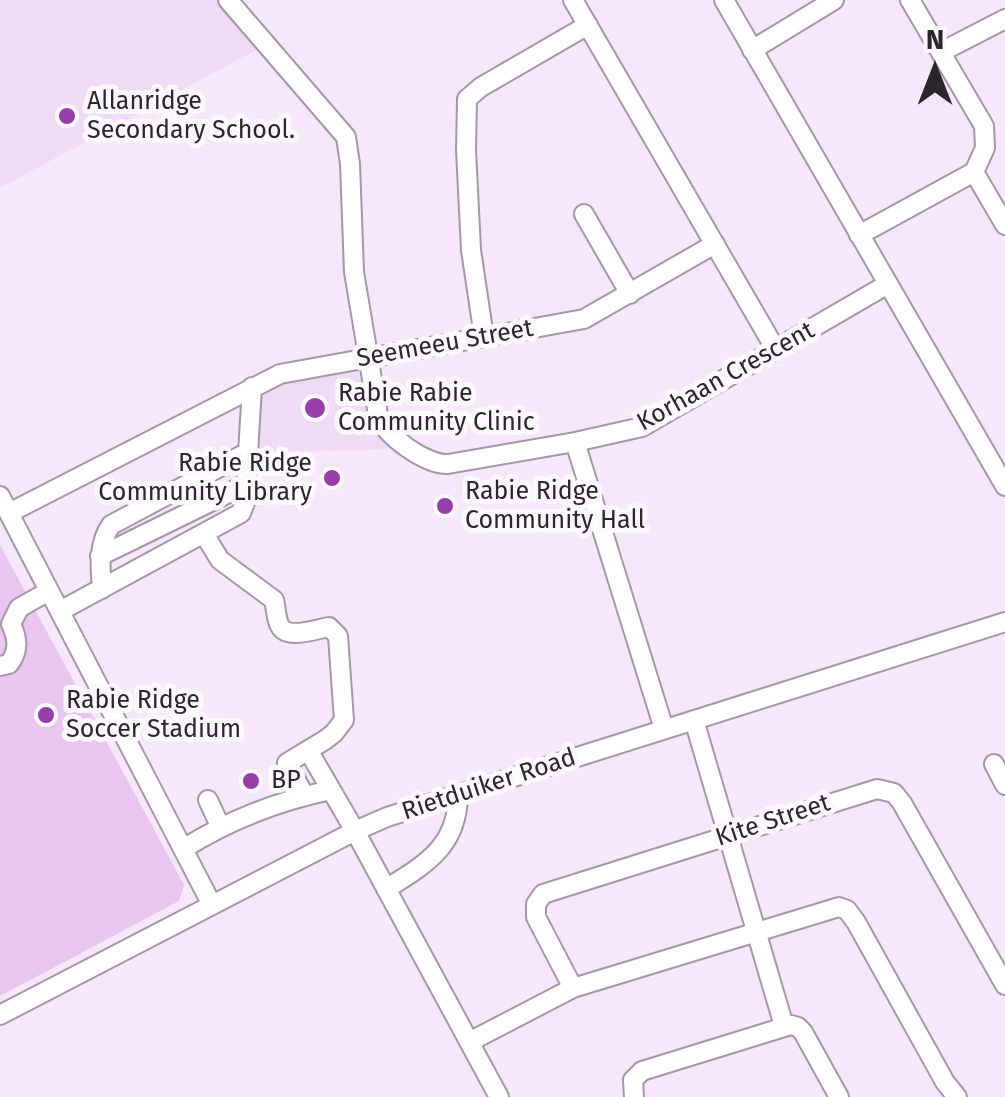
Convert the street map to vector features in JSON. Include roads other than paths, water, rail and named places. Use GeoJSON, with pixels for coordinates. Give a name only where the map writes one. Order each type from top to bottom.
{"type":"FeatureCollection","features":[{"type":"Feature","properties":{"kind":"street","name":"Korhaan Crescent"},"geometry":{"type":"LineString","coordinates":[[228,0],[346,137],[354,272],[380,421],[429,461],[448,464],[642,427],[888,284]]}},
{"type":"Feature","properties":{"kind":"street"},"geometry":{"type":"LineString","coordinates":[[573,0],[776,350]]}},
{"type":"Feature","properties":{"kind":"street"},"geometry":{"type":"LineString","coordinates":[[724,0],[1005,486]]}},
{"type":"Feature","properties":{"kind":"street"},"geometry":{"type":"LineString","coordinates":[[752,50],[834,0]]}},
{"type":"Feature","properties":{"kind":"street"},"geometry":{"type":"LineString","coordinates":[[860,236],[974,172],[985,148],[984,126],[910,0]]}},
{"type":"Feature","properties":{"kind":"street"},"geometry":{"type":"LineString","coordinates":[[941,52],[1005,19]]}},
{"type":"Feature","properties":{"kind":"street"},"geometry":{"type":"LineString","coordinates":[[484,337],[472,250],[467,98],[588,25]]}},
{"type":"Feature","properties":{"kind":"street"},"geometry":{"type":"LineString","coordinates":[[974,172],[1005,225]]}},
{"type":"Feature","properties":{"kind":"street"},"geometry":{"type":"LineString","coordinates":[[584,214],[630,294]]}},
{"type":"Feature","properties":{"kind":"street","name":"Seemeeu Street"},"geometry":{"type":"LineString","coordinates":[[4,505],[280,374],[584,320],[714,244]]}},
{"type":"Feature","properties":{"kind":"street"},"geometry":{"type":"LineString","coordinates":[[60,611],[240,513],[247,484],[252,386]]}},
{"type":"Feature","properties":{"kind":"street"},"geometry":{"type":"LineString","coordinates":[[576,442],[664,729]]}},
{"type":"Feature","properties":{"kind":"street"},"geometry":{"type":"LineString","coordinates":[[102,589],[100,556],[105,534],[116,520],[248,452]]}},
{"type":"Feature","properties":{"kind":"street"},"geometry":{"type":"LineString","coordinates":[[100,556],[247,484]]}},
{"type":"Feature","properties":{"kind":"street"},"geometry":{"type":"LineString","coordinates":[[4,505],[212,905]]}},
{"type":"Feature","properties":{"kind":"street"},"geometry":{"type":"LineString","coordinates":[[204,534],[217,557],[274,600],[283,630],[292,633],[329,627],[338,636],[344,720],[334,733],[287,763],[304,796]]}},
{"type":"Feature","properties":{"kind":"street"},"geometry":{"type":"LineString","coordinates":[[0,666],[10,664],[17,647],[6,625],[19,608],[49,591]]}},
{"type":"Feature","properties":{"kind":"street","name":"Rietduiker Road"},"geometry":{"type":"LineString","coordinates":[[0,1015],[387,817],[1005,622]]}},
{"type":"Feature","properties":{"kind":"street"},"geometry":{"type":"LineString","coordinates":[[694,720],[784,1026]]}},
{"type":"Feature","properties":{"kind":"street"},"geometry":{"type":"LineString","coordinates":[[308,750],[499,1097]]}},
{"type":"Feature","properties":{"kind":"street"},"geometry":{"type":"LineString","coordinates":[[994,764],[1005,785]]}},
{"type":"Feature","properties":{"kind":"street"},"geometry":{"type":"LineString","coordinates":[[183,849],[220,826],[331,790]]}},
{"type":"Feature","properties":{"kind":"street","name":"Kite Street"},"geometry":{"type":"LineString","coordinates":[[573,988],[536,917],[540,896],[871,790],[894,793],[902,803],[1005,985]]}},
{"type":"Feature","properties":{"kind":"street"},"geometry":{"type":"LineString","coordinates":[[386,889],[440,850],[452,832],[458,794]]}},
{"type":"Feature","properties":{"kind":"street"},"geometry":{"type":"LineString","coordinates":[[208,800],[220,826]]}},
{"type":"Feature","properties":{"kind":"street"},"geometry":{"type":"LineString","coordinates":[[469,1042],[573,988],[834,907],[847,910],[856,922],[957,1097]]}},
{"type":"Feature","properties":{"kind":"street"},"geometry":{"type":"LineString","coordinates":[[634,1097],[632,1084],[642,1070],[784,1026],[801,1030],[833,1095]]}},
{"type":"Feature","properties":{"kind":"place","name":"Allanridge Secondary School."},"geometry":{"type":"Point","coordinates":[67,116]}},
{"type":"Feature","properties":{"kind":"place","name":"Rabie Rabie Community Clinic"},"geometry":{"type":"Point","coordinates":[315,408]}},
{"type":"Feature","properties":{"kind":"place","name":"Rabie Ridge Community Library"},"geometry":{"type":"Point","coordinates":[332,478]}},
{"type":"Feature","properties":{"kind":"place","name":"Rabie Ridge Community Hall"},"geometry":{"type":"Point","coordinates":[445,506]}},
{"type":"Feature","properties":{"kind":"place","name":"Rabie Ridge Soccer Stadium"},"geometry":{"type":"Point","coordinates":[46,715]}},
{"type":"Feature","properties":{"kind":"place","name":"BP"},"geometry":{"type":"Point","coordinates":[251,781]}}]}
